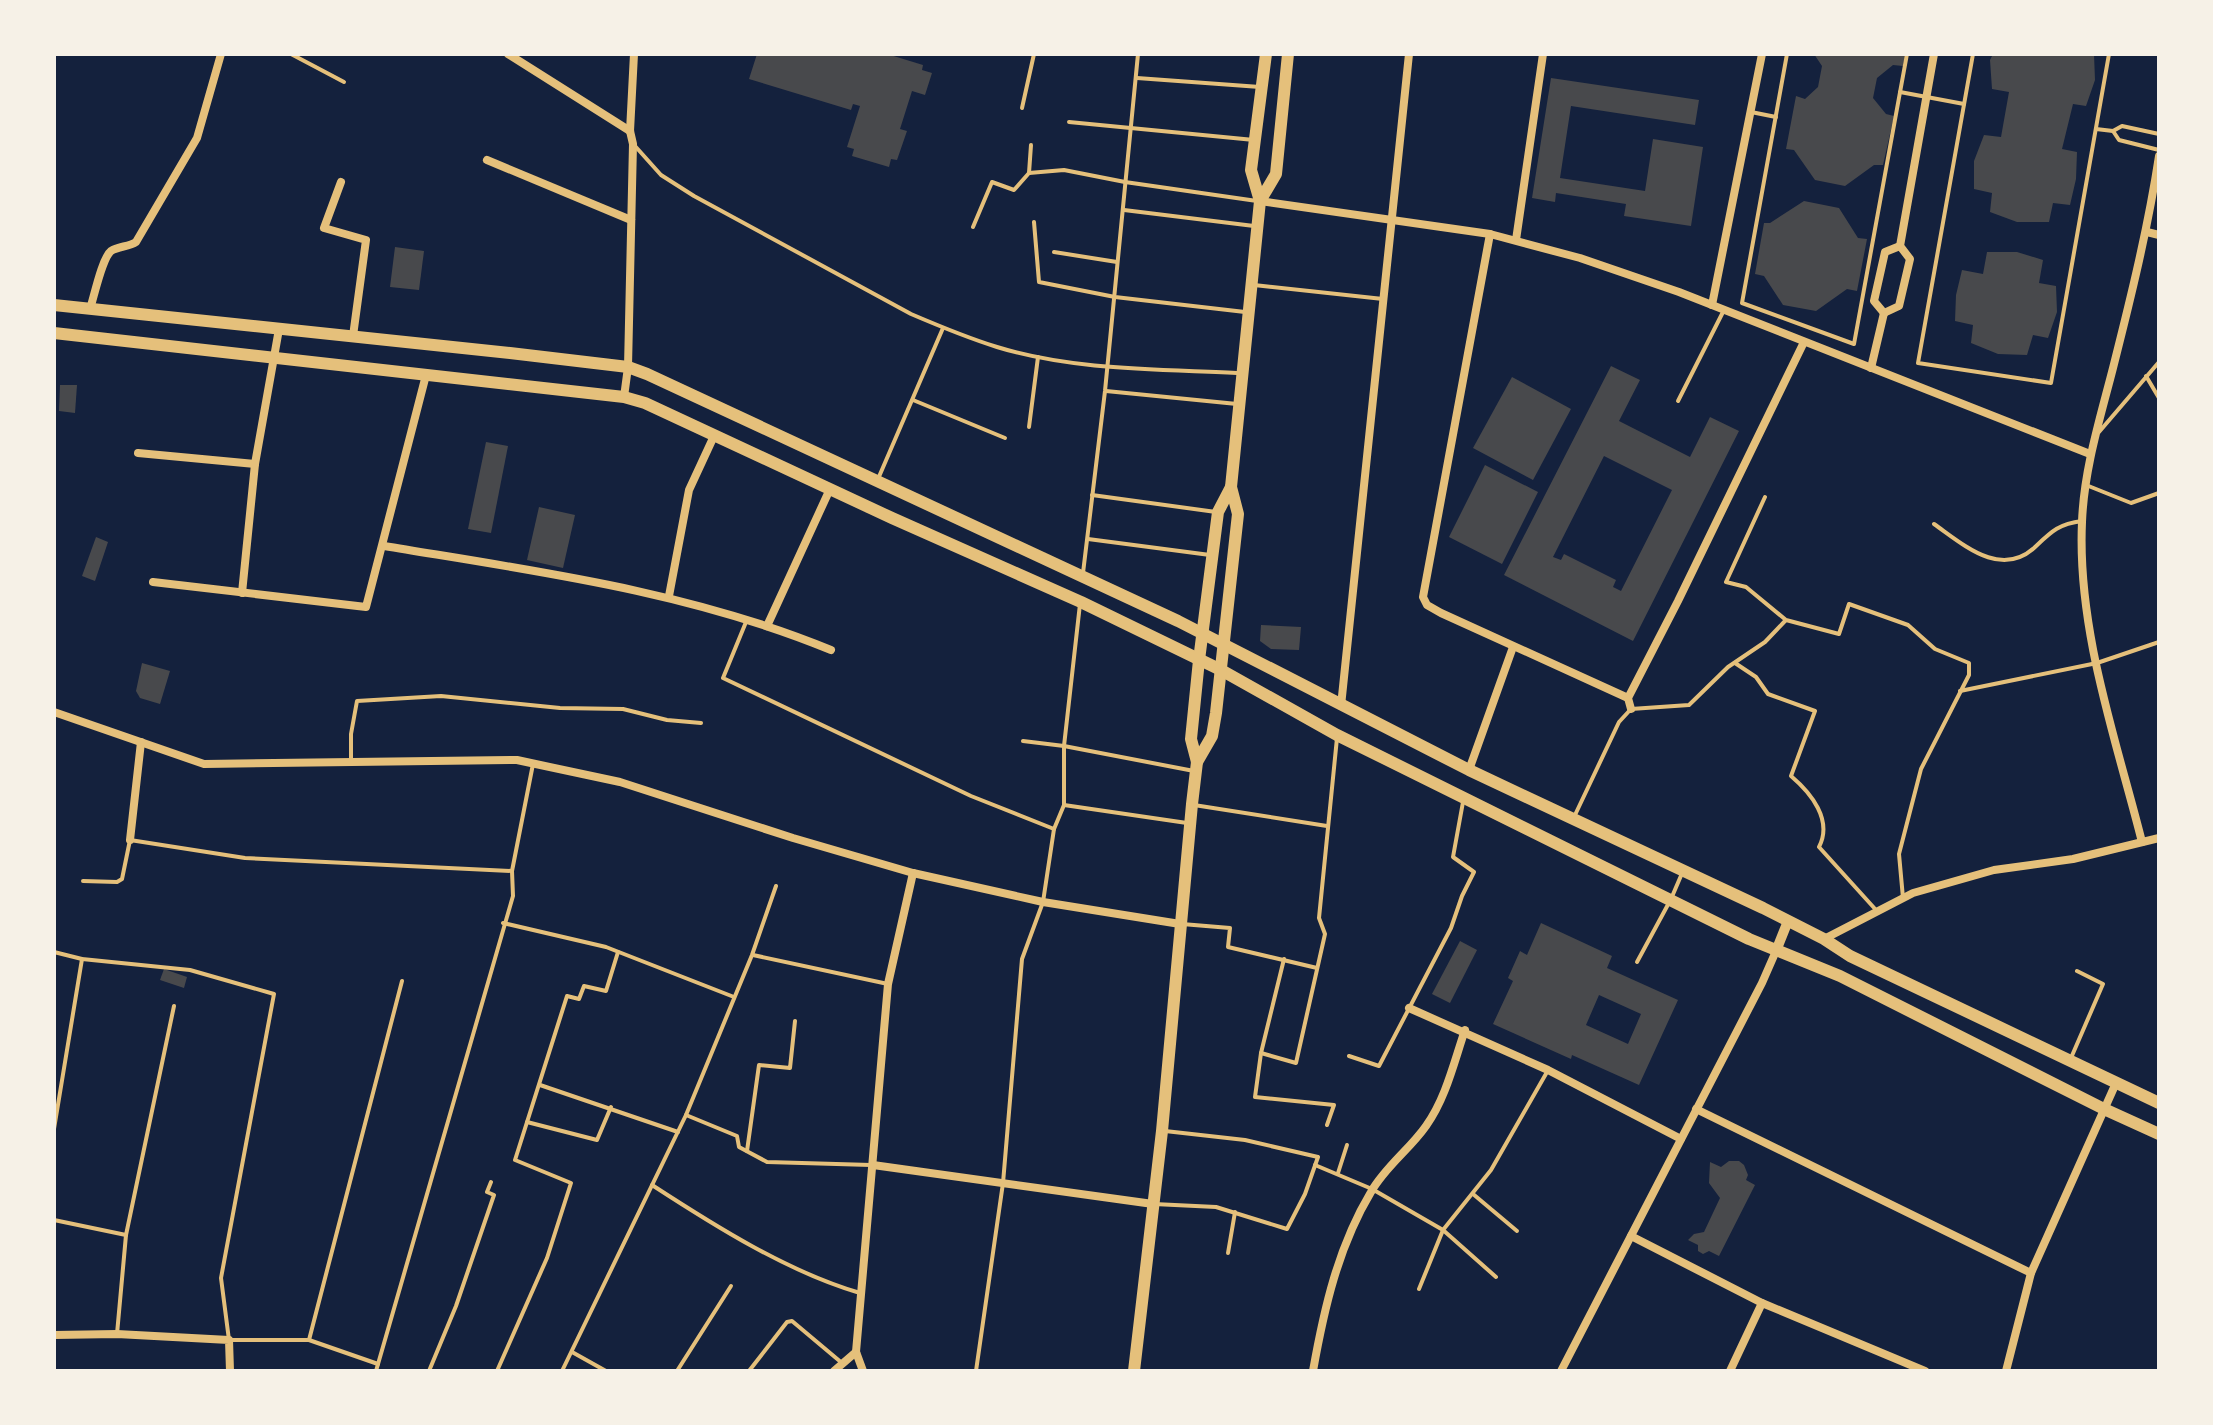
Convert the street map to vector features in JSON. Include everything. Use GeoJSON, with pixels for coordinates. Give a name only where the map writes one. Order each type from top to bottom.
{"type":"FeatureCollection","features":[{"type":"Feature","properties":{"kind":"main road"},"geometry":{"type":"LineString","coordinates":[[1260,201],[1251,170],[1266,54]]}},
{"type":"Feature","properties":{"kind":"main road"},"geometry":{"type":"LineString","coordinates":[[1134,1371],[1162,1131],[1192,804],[1197,767],[1212,736],[1238,514],[1231,487],[1256,227],[1260,201],[1276,174],[1288,54]]}},
{"type":"Feature","properties":{"kind":"main road"},"geometry":{"type":"LineString","coordinates":[[54,305],[628,367],[700,397],[1203,633],[1341,707],[1469,770],[1684,869],[1824,939],[1850,956],[2159,1103]]}},
{"type":"Feature","properties":{"kind":"main road"},"geometry":{"type":"LineString","coordinates":[[54,333],[624,397],[645,403],[1081,602],[1221,670],[1337,735],[1464,798],[1776,951],[1840,976],[2159,1134]]}},
{"type":"Feature","properties":{"kind":"main road"},"geometry":{"type":"LineString","coordinates":[[1197,767],[1191,739],[1199,660],[1218,512],[1231,487]]}},
{"type":"Feature","properties":{"kind":"street"},"geometry":{"type":"LineString","coordinates":[[90,309],[107,256],[114,249],[136,242],[187,159],[197,138],[221,54]]}},
{"type":"Feature","properties":{"kind":"street"},"geometry":{"type":"LineString","coordinates":[[508,54],[630,131]]}},
{"type":"Feature","properties":{"kind":"street"},"geometry":{"type":"LineString","coordinates":[[624,397],[628,367],[633,144],[630,131],[634,54]]}},
{"type":"Feature","properties":{"kind":"street"},"geometry":{"type":"LineString","coordinates":[[1341,707],[1409,54]]}},
{"type":"Feature","properties":{"kind":"street"},"geometry":{"type":"LineString","coordinates":[[1516,240],[1543,54]]}},
{"type":"Feature","properties":{"kind":"street"},"geometry":{"type":"LineString","coordinates":[[1712,305],[1762,54]]}},
{"type":"Feature","properties":{"kind":"street"},"geometry":{"type":"LineString","coordinates":[[1884,313],[1899,306],[1910,259],[1900,246],[1934,54]]}},
{"type":"Feature","properties":{"kind":"street"},"geometry":{"type":"LineString","coordinates":[[2142,842],[2097,663],[2082,585],[2082,521],[2090,454],[2147,232],[2159,153]]}},
{"type":"Feature","properties":{"kind":"street"},"geometry":{"type":"LineString","coordinates":[[487,160],[631,220]]}},
{"type":"Feature","properties":{"kind":"street"},"geometry":{"type":"LineString","coordinates":[[341,182],[324,228],[366,240],[353,336]]}},
{"type":"Feature","properties":{"kind":"street"},"geometry":{"type":"LineString","coordinates":[[1260,201],[1490,234],[1580,258],[1712,305],[2090,454]]}},
{"type":"Feature","properties":{"kind":"street"},"geometry":{"type":"LineString","coordinates":[[2147,232],[2159,235]]}},
{"type":"Feature","properties":{"kind":"street"},"geometry":{"type":"LineString","coordinates":[[1490,234],[1423,597],[1427,605],[1441,613],[1628,698]]}},
{"type":"Feature","properties":{"kind":"street"},"geometry":{"type":"LineString","coordinates":[[1884,313],[1874,301],[1879,277],[1885,252],[1900,246]]}},
{"type":"Feature","properties":{"kind":"street"},"geometry":{"type":"LineString","coordinates":[[1871,368],[1884,313]]}},
{"type":"Feature","properties":{"kind":"street"},"geometry":{"type":"LineString","coordinates":[[242,593],[255,464],[279,329]]}},
{"type":"Feature","properties":{"kind":"street"},"geometry":{"type":"LineString","coordinates":[[1631,709],[1628,698],[1804,342]]}},
{"type":"Feature","properties":{"kind":"street"},"geometry":{"type":"LineString","coordinates":[[153,582],[366,607],[426,375]]}},
{"type":"Feature","properties":{"kind":"street"},"geometry":{"type":"LineString","coordinates":[[669,596],[689,490],[714,436]]}},
{"type":"Feature","properties":{"kind":"street"},"geometry":{"type":"LineString","coordinates":[[138,453],[255,464]]}},
{"type":"Feature","properties":{"kind":"street"},"geometry":{"type":"LineString","coordinates":[[767,626],[830,489]]}},
{"type":"Feature","properties":{"kind":"street"},"geometry":{"type":"LineString","coordinates":[[384,546],[669,596],[767,626],[831,650]]}},
{"type":"Feature","properties":{"kind":"street"},"geometry":{"type":"LineString","coordinates":[[1469,770],[1513,647]]}},
{"type":"Feature","properties":{"kind":"street"},"geometry":{"type":"LineString","coordinates":[[54,712],[204,764],[517,760],[620,782],[913,873],[1043,902],[1180,924]]}},
{"type":"Feature","properties":{"kind":"street"},"geometry":{"type":"LineString","coordinates":[[130,840],[141,742]]}},
{"type":"Feature","properties":{"kind":"street"},"geometry":{"type":"LineString","coordinates":[[1824,939],[1903,898],[1994,870],[2073,859],[2159,838]]}},
{"type":"Feature","properties":{"kind":"street"},"geometry":{"type":"LineString","coordinates":[[863,1371],[856,1352],[888,984],[913,873]]}},
{"type":"Feature","properties":{"kind":"street"},"geometry":{"type":"LineString","coordinates":[[1561,1371],[1762,983],[1788,921]]}},
{"type":"Feature","properties":{"kind":"street"},"geometry":{"type":"LineString","coordinates":[[1409,1008],[1465,1030],[1681,1139]]}},
{"type":"Feature","properties":{"kind":"street"},"geometry":{"type":"LineString","coordinates":[[1313,1371],[1325,1305],[1339,1260],[1372,1189],[1426,1126],[1444,1094],[1465,1030]]}},
{"type":"Feature","properties":{"kind":"street"},"geometry":{"type":"LineString","coordinates":[[2006,1371],[2031,1273],[2116,1083]]}},
{"type":"Feature","properties":{"kind":"street"},"geometry":{"type":"LineString","coordinates":[[1696,1109],[2031,1273]]}},
{"type":"Feature","properties":{"kind":"street"},"geometry":{"type":"LineString","coordinates":[[873,1165],[1153,1204]]}},
{"type":"Feature","properties":{"kind":"street"},"geometry":{"type":"LineString","coordinates":[[1631,1236],[1762,1303],[1925,1371]]}},
{"type":"Feature","properties":{"kind":"street"},"geometry":{"type":"LineString","coordinates":[[1730,1371],[1762,1303]]}},
{"type":"Feature","properties":{"kind":"street"},"geometry":{"type":"LineString","coordinates":[[54,1335],[117,1334],[229,1340],[230,1371]]}},
{"type":"Feature","properties":{"kind":"street"},"geometry":{"type":"LineString","coordinates":[[834,1371],[856,1352]]}},
{"type":"Feature","properties":{"kind":"street"},"geometry":{"type":"LineString","coordinates":[[1894,1371],[1898,1359]]}},
{"type":"Feature","properties":{"kind":"lane"},"geometry":{"type":"LineString","coordinates":[[291,54],[344,82]]}},
{"type":"Feature","properties":{"kind":"lane"},"geometry":{"type":"LineString","coordinates":[[1022,108],[1034,54]]}},
{"type":"Feature","properties":{"kind":"lane"},"geometry":{"type":"LineString","coordinates":[[1082,576],[1105,391],[1138,54]]}},
{"type":"Feature","properties":{"kind":"lane"},"geometry":{"type":"LineString","coordinates":[[1787,54],[1742,303],[1854,344],[1907,54]]}},
{"type":"Feature","properties":{"kind":"lane"},"geometry":{"type":"LineString","coordinates":[[1973,54],[1918,363],[2051,383],[2109,54]]}},
{"type":"Feature","properties":{"kind":"lane"},"geometry":{"type":"LineString","coordinates":[[1136,78],[1262,87]]}},
{"type":"Feature","properties":{"kind":"lane"},"geometry":{"type":"LineString","coordinates":[[1900,92],[1964,104]]}},
{"type":"Feature","properties":{"kind":"lane"},"geometry":{"type":"LineString","coordinates":[[1751,112],[1776,117]]}},
{"type":"Feature","properties":{"kind":"lane"},"geometry":{"type":"LineString","coordinates":[[1069,122],[1256,140]]}},
{"type":"Feature","properties":{"kind":"lane"},"geometry":{"type":"LineString","coordinates":[[2096,129],[2113,131],[2122,126],[2159,134]]}},
{"type":"Feature","properties":{"kind":"lane"},"geometry":{"type":"LineString","coordinates":[[2113,131],[2119,140],[2159,153]]}},
{"type":"Feature","properties":{"kind":"lane"},"geometry":{"type":"LineString","coordinates":[[633,144],[661,175],[694,196],[911,314],[943,328],[1038,357],[1107,366],[1243,373]]}},
{"type":"Feature","properties":{"kind":"lane"},"geometry":{"type":"LineString","coordinates":[[973,227],[992,182],[1014,190],[1029,173],[1031,145]]}},
{"type":"Feature","properties":{"kind":"lane"},"geometry":{"type":"LineString","coordinates":[[1029,173],[1064,170],[1260,201]]}},
{"type":"Feature","properties":{"kind":"lane"},"geometry":{"type":"LineString","coordinates":[[1123,210],[1256,227]]}},
{"type":"Feature","properties":{"kind":"lane"},"geometry":{"type":"LineString","coordinates":[[1034,222],[1039,282],[1115,297],[1249,313]]}},
{"type":"Feature","properties":{"kind":"lane"},"geometry":{"type":"LineString","coordinates":[[1054,252],[1117,262]]}},
{"type":"Feature","properties":{"kind":"lane"},"geometry":{"type":"LineString","coordinates":[[1251,284],[1383,299]]}},
{"type":"Feature","properties":{"kind":"lane"},"geometry":{"type":"LineString","coordinates":[[1678,401],[1724,310]]}},
{"type":"Feature","properties":{"kind":"lane"},"geometry":{"type":"LineString","coordinates":[[877,481],[943,328]]}},
{"type":"Feature","properties":{"kind":"lane"},"geometry":{"type":"LineString","coordinates":[[1029,427],[1038,357]]}},
{"type":"Feature","properties":{"kind":"lane"},"geometry":{"type":"LineString","coordinates":[[2094,437],[2159,362]]}},
{"type":"Feature","properties":{"kind":"lane"},"geometry":{"type":"LineString","coordinates":[[2146,376],[2159,398]]}},
{"type":"Feature","properties":{"kind":"lane"},"geometry":{"type":"LineString","coordinates":[[1105,391],[1239,404]]}},
{"type":"Feature","properties":{"kind":"lane"},"geometry":{"type":"LineString","coordinates":[[913,400],[1005,438]]}},
{"type":"Feature","properties":{"kind":"lane"},"geometry":{"type":"LineString","coordinates":[[2086,485],[2131,503],[2159,493]]}},
{"type":"Feature","properties":{"kind":"lane"},"geometry":{"type":"LineString","coordinates":[[1092,495],[1218,512]]}},
{"type":"Feature","properties":{"kind":"lane"},"geometry":{"type":"LineString","coordinates":[[1765,497],[1726,582],[1746,587],[1786,620],[1839,634],[1849,604],[1908,625],[1935,649],[1969,663],[1969,675],[1921,769],[1899,854],[1903,898]]}},
{"type":"Feature","properties":{"kind":"lane"},"geometry":{"type":"LineString","coordinates":[[1934,524],[1991,559],[2010,562],[2030,551],[2064,523],[2082,521]]}},
{"type":"Feature","properties":{"kind":"lane"},"geometry":{"type":"LineString","coordinates":[[1087,539],[1212,555]]}},
{"type":"Feature","properties":{"kind":"lane"},"geometry":{"type":"LineString","coordinates":[[976,1371],[1003,1183],[1022,959],[1043,902],[1054,829],[1064,805],[1064,746],[1081,602]]}},
{"type":"Feature","properties":{"kind":"lane"},"geometry":{"type":"LineString","coordinates":[[746,620],[723,678],[971,796],[1054,829]]}},
{"type":"Feature","properties":{"kind":"lane"},"geometry":{"type":"LineString","coordinates":[[1574,817],[1619,722],[1631,709],[1689,705],[1704,688],[1765,642],[1786,620]]}},
{"type":"Feature","properties":{"kind":"lane"},"geometry":{"type":"LineString","coordinates":[[1960,691],[2097,663],[2159,642]]}},
{"type":"Feature","properties":{"kind":"lane"},"geometry":{"type":"LineString","coordinates":[[1735,663],[1756,677],[1768,694],[1815,711],[1791,776],[1807,790],[1825,824],[1825,836],[1819,847],[1876,910]]}},
{"type":"Feature","properties":{"kind":"lane"},"geometry":{"type":"LineString","coordinates":[[351,764],[351,734],[357,701],[441,696],[560,708],[623,709],[667,720],[701,723]]}},
{"type":"Feature","properties":{"kind":"lane"},"geometry":{"type":"LineString","coordinates":[[1261,1053],[1296,1063],[1325,934],[1319,918],[1337,735]]}},
{"type":"Feature","properties":{"kind":"lane"},"geometry":{"type":"LineString","coordinates":[[1023,741],[1197,767]]}},
{"type":"Feature","properties":{"kind":"lane"},"geometry":{"type":"LineString","coordinates":[[376,1371],[513,896],[512,871],[533,764]]}},
{"type":"Feature","properties":{"kind":"lane"},"geometry":{"type":"LineString","coordinates":[[1349,1056],[1379,1066],[1451,928],[1474,872],[1453,857],[1464,798]]}},
{"type":"Feature","properties":{"kind":"lane"},"geometry":{"type":"LineString","coordinates":[[1192,804],[1327,826]]}},
{"type":"Feature","properties":{"kind":"lane"},"geometry":{"type":"LineString","coordinates":[[1064,805],[1190,824]]}},
{"type":"Feature","properties":{"kind":"lane"},"geometry":{"type":"LineString","coordinates":[[83,881],[117,882],[122,879],[130,840],[245,858],[512,871]]}},
{"type":"Feature","properties":{"kind":"lane"},"geometry":{"type":"LineString","coordinates":[[1637,962],[1684,869]]}},
{"type":"Feature","properties":{"kind":"lane"},"geometry":{"type":"LineString","coordinates":[[562,1371],[686,1115],[752,955],[776,886]]}},
{"type":"Feature","properties":{"kind":"lane"},"geometry":{"type":"LineString","coordinates":[[503,923],[618,952],[734,997]]}},
{"type":"Feature","properties":{"kind":"lane"},"geometry":{"type":"LineString","coordinates":[[1180,924],[1230,928],[1228,947],[1317,968]]}},
{"type":"Feature","properties":{"kind":"lane"},"geometry":{"type":"LineString","coordinates":[[54,952],[82,959],[190,970],[274,994],[221,1278],[229,1340],[309,1340],[378,1364]]}},
{"type":"Feature","properties":{"kind":"lane"},"geometry":{"type":"LineString","coordinates":[[497,1371],[547,1258],[571,1183],[515,1160],[567,996],[579,999],[584,986],[606,991],[618,952]]}},
{"type":"Feature","properties":{"kind":"lane"},"geometry":{"type":"LineString","coordinates":[[752,955],[888,984]]}},
{"type":"Feature","properties":{"kind":"lane"},"geometry":{"type":"LineString","coordinates":[[54,1129],[82,959]]}},
{"type":"Feature","properties":{"kind":"lane"},"geometry":{"type":"LineString","coordinates":[[1284,959],[1261,1053],[1255,1097],[1334,1105],[1327,1125]]}},
{"type":"Feature","properties":{"kind":"lane"},"geometry":{"type":"LineString","coordinates":[[2070,1060],[2103,984],[2077,971]]}},
{"type":"Feature","properties":{"kind":"lane"},"geometry":{"type":"LineString","coordinates":[[309,1340],[402,981]]}},
{"type":"Feature","properties":{"kind":"lane"},"geometry":{"type":"LineString","coordinates":[[117,1334],[126,1235],[174,1006]]}},
{"type":"Feature","properties":{"kind":"lane"},"geometry":{"type":"LineString","coordinates":[[747,1151],[759,1065],[790,1068],[795,1021]]}},
{"type":"Feature","properties":{"kind":"lane"},"geometry":{"type":"LineString","coordinates":[[1419,1289],[1443,1230],[1491,1170],[1548,1070]]}},
{"type":"Feature","properties":{"kind":"lane"},"geometry":{"type":"LineString","coordinates":[[539,1084],[678,1132]]}},
{"type":"Feature","properties":{"kind":"lane"},"geometry":{"type":"LineString","coordinates":[[527,1122],[597,1140],[611,1107]]}},
{"type":"Feature","properties":{"kind":"lane"},"geometry":{"type":"LineString","coordinates":[[686,1115],[737,1136],[739,1147],[767,1162],[873,1165]]}},
{"type":"Feature","properties":{"kind":"lane"},"geometry":{"type":"LineString","coordinates":[[1153,1204],[1216,1207],[1287,1229],[1305,1194],[1318,1157],[1245,1140],[1162,1131]]}},
{"type":"Feature","properties":{"kind":"lane"},"geometry":{"type":"LineString","coordinates":[[1338,1173],[1347,1145]]}},
{"type":"Feature","properties":{"kind":"lane"},"geometry":{"type":"LineString","coordinates":[[1315,1165],[1372,1189],[1443,1230],[1496,1277]]}},
{"type":"Feature","properties":{"kind":"lane"},"geometry":{"type":"LineString","coordinates":[[429,1371],[456,1306],[494,1195],[487,1192],[491,1182]]}},
{"type":"Feature","properties":{"kind":"lane"},"geometry":{"type":"LineString","coordinates":[[652,1185],[695,1213],[822,1282],[860,1293]]}},
{"type":"Feature","properties":{"kind":"lane"},"geometry":{"type":"LineString","coordinates":[[1473,1194],[1517,1231]]}},
{"type":"Feature","properties":{"kind":"lane"},"geometry":{"type":"LineString","coordinates":[[1228,1253],[1235,1212]]}},
{"type":"Feature","properties":{"kind":"lane"},"geometry":{"type":"LineString","coordinates":[[54,1220],[126,1235]]}},
{"type":"Feature","properties":{"kind":"lane"},"geometry":{"type":"LineString","coordinates":[[677,1371],[731,1286]]}},
{"type":"Feature","properties":{"kind":"lane"},"geometry":{"type":"LineString","coordinates":[[749,1371],[787,1322],[792,1321],[842,1363]]}},
{"type":"Feature","properties":{"kind":"lane"},"geometry":{"type":"LineString","coordinates":[[572,1352],[606,1371]]}},
{"type":"Feature","properties":{"kind":"building"},"geometry":{"type":"Polygon","coordinates":[[[757,54],[887,54],[923,65],[922,70],[932,73],[925,95],[912,91],[900,129],[907,131],[897,160],[891,159],[889,167],[852,156],[854,149],[847,147],[860,106],[853,104],[851,110],[749,79],[757,54]]]}},
{"type":"Feature","properties":{"kind":"building"},"geometry":{"type":"Polygon","coordinates":[[[1814,54],[1905,54],[1903,66],[1893,65],[1877,78],[1873,98],[1886,114],[1894,116],[1883,165],[1874,165],[1845,186],[1815,180],[1794,150],[1786,149],[1796,96],[1805,99],[1818,87],[1822,66],[1814,54]]]}},
{"type":"Feature","properties":{"kind":"building"},"geometry":{"type":"Polygon","coordinates":[[[1993,54],[2094,54],[2095,80],[2086,106],[2073,104],[2062,149],[2077,152],[2076,179],[2070,205],[2053,203],[2049,222],[2017,222],[1990,212],[1992,193],[1974,189],[1974,161],[1984,135],[2001,137],[2009,92],[1992,89],[1990,60],[1993,54]]]}},
{"type":"Feature","properties":{"kind":"building"},"geometry":{"type":"Polygon","coordinates":[[[1551,78],[1699,100],[1695,125],[1571,106],[1560,178],[1645,191],[1653,139],[1703,147],[1691,226],[1624,216],[1626,204],[1556,193],[1555,202],[1532,198],[1551,78]]]}},
{"type":"Feature","properties":{"kind":"building"},"geometry":{"type":"Polygon","coordinates":[[[1804,201],[1839,208],[1858,238],[1867,239],[1857,291],[1847,289],[1816,311],[1783,305],[1764,276],[1755,274],[1764,223],[1770,223],[1804,201]]]}},
{"type":"Feature","properties":{"kind":"building"},"geometry":{"type":"Polygon","coordinates":[[[395,247],[424,251],[419,290],[390,287],[395,247]]]}},
{"type":"Feature","properties":{"kind":"building"},"geometry":{"type":"Polygon","coordinates":[[[1987,252],[2017,252],[2043,260],[2039,283],[2056,286],[2057,312],[2048,338],[2033,335],[2027,355],[1998,354],[1971,343],[1973,325],[1955,321],[1956,295],[1962,270],[1983,274],[1987,252]]]}},
{"type":"Feature","properties":{"kind":"building"},"geometry":{"type":"Polygon","coordinates":[[[1611,366],[1640,380],[1619,421],[1690,457],[1710,417],[1739,431],[1633,641],[1504,575],[1611,366]],[[1604,456],[1553,557],[1561,560],[1564,554],[1616,580],[1613,587],[1621,591],[1672,490],[1604,456]]]}},
{"type":"Feature","properties":{"kind":"building"},"geometry":{"type":"Polygon","coordinates":[[[1512,377],[1571,409],[1533,480],[1473,448],[1512,377]]]}},
{"type":"Feature","properties":{"kind":"building"},"geometry":{"type":"Polygon","coordinates":[[[60,385],[77,385],[75,413],[59,411],[60,385]]]}},
{"type":"Feature","properties":{"kind":"building"},"geometry":{"type":"Polygon","coordinates":[[[486,442],[508,446],[491,533],[468,529],[486,442]]]}},
{"type":"Feature","properties":{"kind":"building"},"geometry":{"type":"Polygon","coordinates":[[[1485,465],[1538,492],[1502,564],[1449,537],[1485,465]]]}},
{"type":"Feature","properties":{"kind":"building"},"geometry":{"type":"Polygon","coordinates":[[[539,507],[575,515],[563,568],[527,560],[539,507]]]}},
{"type":"Feature","properties":{"kind":"building"},"geometry":{"type":"Polygon","coordinates":[[[96,537],[108,542],[95,581],[82,576],[96,537]]]}},
{"type":"Feature","properties":{"kind":"building"},"geometry":{"type":"Polygon","coordinates":[[[1261,625],[1301,627],[1299,650],[1271,649],[1260,641],[1261,625]]]}},
{"type":"Feature","properties":{"kind":"building"},"geometry":{"type":"Polygon","coordinates":[[[142,663],[170,671],[160,704],[140,698],[136,691],[142,663]]]}},
{"type":"Feature","properties":{"kind":"building"},"geometry":{"type":"Polygon","coordinates":[[[1541,923],[1612,956],[1607,968],[1678,1000],[1639,1085],[1493,1024],[1513,981],[1508,978],[1520,951],[1527,955],[1541,923]],[[1599,995],[1586,1025],[1628,1044],[1641,1014],[1599,995]]]}},
{"type":"Feature","properties":{"kind":"building"},"geometry":{"type":"Polygon","coordinates":[[[1460,941],[1477,950],[1450,1003],[1432,994],[1460,941]]]}},
{"type":"Feature","properties":{"kind":"building"},"geometry":{"type":"Polygon","coordinates":[[[164,969],[187,977],[184,988],[160,980],[164,969]]]}},
{"type":"Feature","properties":{"kind":"building"},"geometry":{"type":"Polygon","coordinates":[[[1729,1161],[1739,1161],[1744,1165],[1748,1175],[1746,1180],[1755,1185],[1719,1256],[1709,1251],[1703,1254],[1698,1251],[1698,1245],[1688,1240],[1694,1234],[1704,1232],[1720,1198],[1709,1183],[1710,1162],[1721,1167],[1729,1161]]]}}]}
